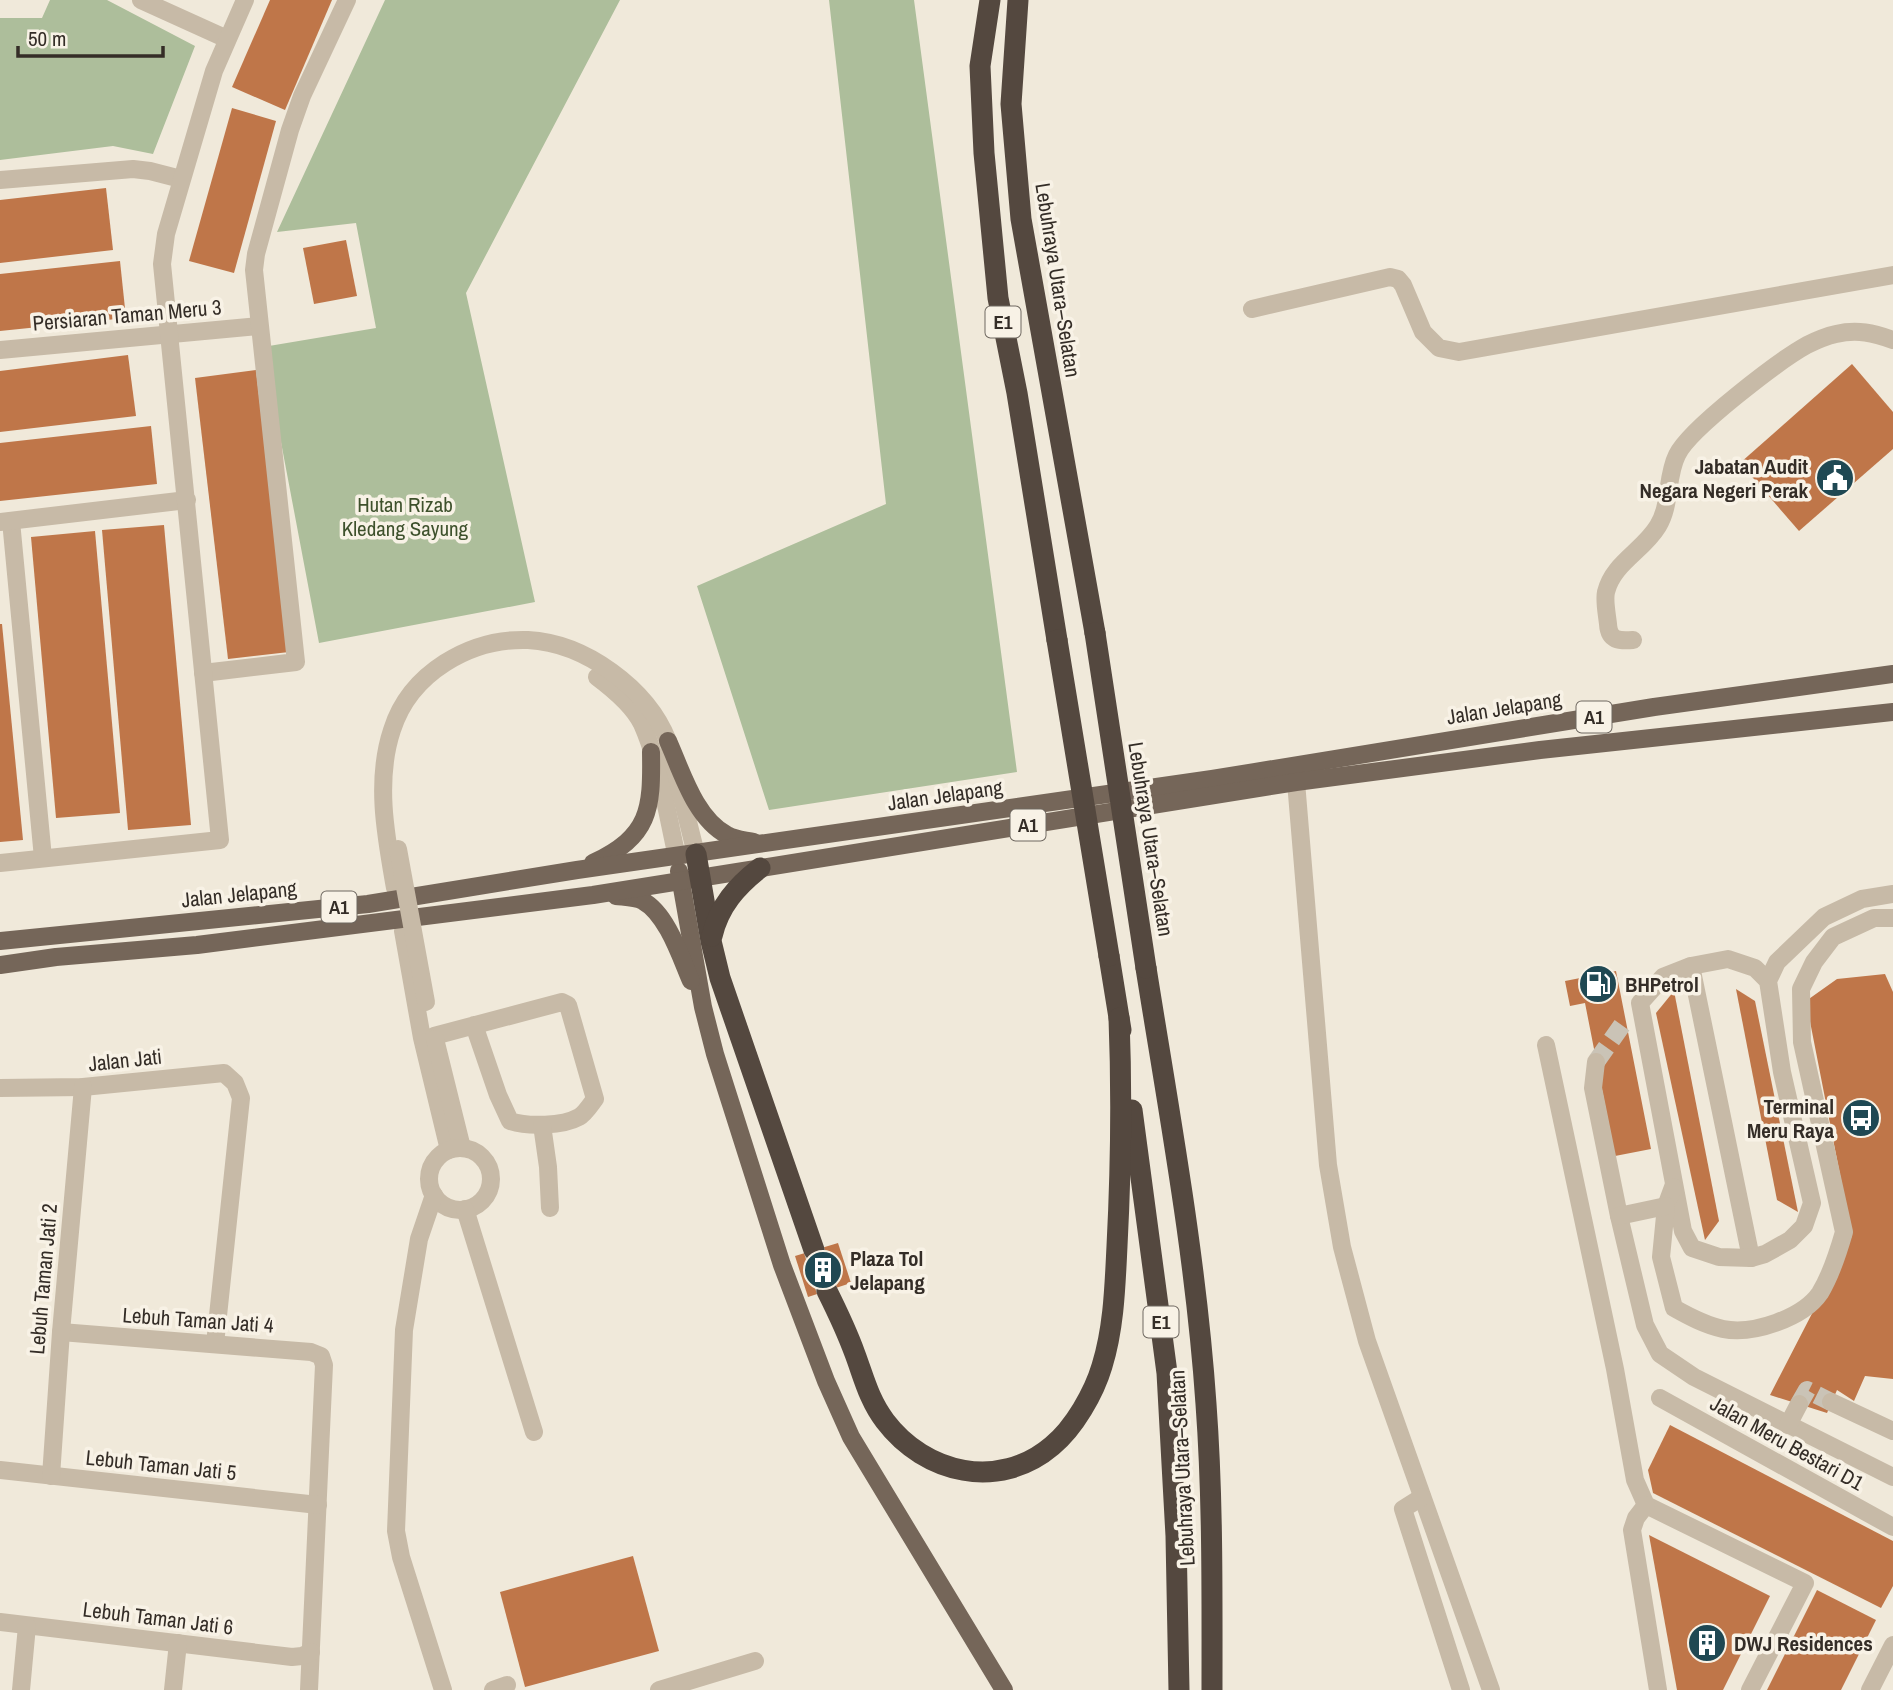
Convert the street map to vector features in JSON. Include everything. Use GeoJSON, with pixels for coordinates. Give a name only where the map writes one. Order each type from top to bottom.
{"type":"FeatureCollection","features":[{"type":"Feature","properties":{"kind":"highway","name":"Lebuhraya Utara–Selatan"},"geometry":{"type":"LineString","coordinates":[[990,0],[980,66],[984,153],[998,298],[1017,393],[1110,956],[1157,1286],[1167,1373],[1177,1536],[1179,1690]]}},
{"type":"Feature","properties":{"kind":"highway","name":"Lebuhraya Utara–Selatan"},"geometry":{"type":"LineString","coordinates":[[1018,0],[1011,104],[1021,219],[1095,633],[1192,1261],[1205,1391],[1212,1529],[1212,1690]]}},
{"type":"Feature","properties":{"kind":"highway"},"geometry":{"type":"LineString","coordinates":[[686,855],[720,978],[814,1250]]}},
{"type":"Feature","properties":{"kind":"highway"},"geometry":{"type":"LineString","coordinates":[[711,941],[715,924],[727,900],[740,884],[760,868]]}},
{"type":"Feature","properties":{"kind":"highway"},"geometry":{"type":"LineString","coordinates":[[827,1291],[855,1353],[866,1391],[884,1420],[902,1440],[928,1459],[958,1471],[1000,1471],[1034,1458],[1053,1446],[1084,1408],[1102,1367],[1113,1317],[1122,1146],[1119,1018]]}},
{"type":"Feature","properties":{"kind":"main road","name":"Jalan Jelapang"},"geometry":{"type":"LineString","coordinates":[[0,941],[368,904],[578,870],[1212,779],[1654,707],[1893,674]]}},
{"type":"Feature","properties":{"kind":"main road","name":"Jalan Jelapang"},"geometry":{"type":"LineString","coordinates":[[0,965],[56,957],[197,945],[593,894],[1296,782],[1541,750],[1893,712]]}},
{"type":"Feature","properties":{"kind":"main road"},"geometry":{"type":"LineString","coordinates":[[668,741],[694,796],[715,827],[728,836],[772,844]]}},
{"type":"Feature","properties":{"kind":"main road"},"geometry":{"type":"LineString","coordinates":[[578,870],[621,849],[640,826],[652,794],[651,752]]}},
{"type":"Feature","properties":{"kind":"main road"},"geometry":{"type":"LineString","coordinates":[[691,879],[703,1007]]}},
{"type":"Feature","properties":{"kind":"main road"},"geometry":{"type":"LineString","coordinates":[[593,894],[643,901],[656,913],[673,939],[703,1007],[733,1116],[782,1265],[850,1437],[1004,1690]]}},
{"type":"Feature","properties":{"kind":"street"},"geometry":{"type":"LineString","coordinates":[[141,0],[227,39]]}},
{"type":"Feature","properties":{"kind":"street"},"geometry":{"type":"LineString","coordinates":[[0,863],[220,840],[169,335],[163,250],[181,179],[214,71],[245,0]]}},
{"type":"Feature","properties":{"kind":"street"},"geometry":{"type":"LineString","coordinates":[[203,673],[296,662],[254,270],[256,254],[294,118],[347,0]]}},
{"type":"Feature","properties":{"kind":"street"},"geometry":{"type":"LineString","coordinates":[[0,180],[133,169],[181,179]]}},
{"type":"Feature","properties":{"kind":"street"},"geometry":{"type":"LineString","coordinates":[[1252,309],[1390,277],[1398,279],[1404,285],[1423,332],[1439,348],[1459,352],[1893,275]]}},
{"type":"Feature","properties":{"kind":"street","name":"Persiaran Taman Meru 3"},"geometry":{"type":"LineString","coordinates":[[0,350],[259,326]]}},
{"type":"Feature","properties":{"kind":"street"},"geometry":{"type":"LineString","coordinates":[[1633,640],[1619,641],[1612,638],[1608,631],[1605,594],[1614,572],[1637,552],[1665,512],[1677,453],[1705,423],[1782,361],[1809,344],[1837,333],[1869,331],[1893,340]]}},
{"type":"Feature","properties":{"kind":"street"},"geometry":{"type":"LineString","coordinates":[[44,858],[6,521],[187,500]]}},
{"type":"Feature","properties":{"kind":"street"},"geometry":{"type":"LineString","coordinates":[[456,1149],[422,1038],[388,850],[383,789],[389,741],[408,697],[446,662],[478,647],[530,640],[564,647],[584,656],[625,682],[662,726],[668,741],[686,855]]}},
{"type":"Feature","properties":{"kind":"street"},"geometry":{"type":"LineString","coordinates":[[456,1149],[426,1002],[398,849],[393,805],[396,754],[404,725],[412,709],[438,680],[479,657],[511,649],[564,658],[592,673],[615,690],[641,722],[686,855]]}},
{"type":"Feature","properties":{"kind":"street"},"geometry":{"type":"LineString","coordinates":[[1296,782],[1328,1165],[1342,1247],[1367,1341],[1491,1690]]}},
{"type":"Feature","properties":{"kind":"street"},"geometry":{"type":"LineString","coordinates":[[1640,1003],[1683,1231],[1692,1248],[1719,1256],[1751,1258],[1765,1254],[1790,1240],[1804,1226],[1812,1203],[1782,1072],[1768,981],[1777,962],[1824,917],[1862,899],[1893,894]]}},
{"type":"Feature","properties":{"kind":"street"},"geometry":{"type":"LineString","coordinates":[[1674,1184],[1666,1206],[1661,1257],[1674,1308],[1697,1321],[1726,1330],[1753,1328],[1799,1314],[1820,1294],[1838,1254],[1844,1233],[1802,1042],[1801,989],[1814,962],[1833,937],[1874,918],[1893,918]]}},
{"type":"Feature","properties":{"kind":"street"},"geometry":{"type":"LineString","coordinates":[[1625,1021],[1663,977],[1691,966],[1728,959],[1755,968],[1768,981]]}},
{"type":"Feature","properties":{"kind":"street"},"geometry":{"type":"LineString","coordinates":[[1691,966],[1751,1258]]}},
{"type":"Feature","properties":{"kind":"street"},"geometry":{"type":"LineString","coordinates":[[434,1036],[474,1025],[562,1002],[568,1005],[595,1099],[580,1116],[542,1125],[522,1125],[510,1121],[498,1095],[474,1025]]}},
{"type":"Feature","properties":{"kind":"street"},"geometry":{"type":"LineString","coordinates":[[1546,1045],[1636,1480],[1646,1505],[1805,1583],[1750,1690]]}},
{"type":"Feature","properties":{"kind":"street"},"geometry":{"type":"LineString","coordinates":[[1596,1062],[1593,1088],[1619,1216],[1645,1325],[1660,1354],[1694,1377],[1893,1477]]}},
{"type":"Feature","properties":{"kind":"street","name":"Jalan Jati"},"geometry":{"type":"LineString","coordinates":[[0,1088],[83,1087],[223,1073],[235,1083],[241,1098],[215,1344]]}},
{"type":"Feature","properties":{"kind":"street","name":"Lebuh Taman Jati 2"},"geometry":{"type":"LineString","coordinates":[[51,1476],[83,1087]]}},
{"type":"Feature","properties":{"kind":"street"},"geometry":{"type":"LineString","coordinates":[[542,1125],[551,1208]]}},
{"type":"Feature","properties":{"kind":"street"},"geometry":{"type":"LineString","coordinates":[[434,1195],[447,1207],[465,1209],[483,1200],[491,1182],[487,1163],[472,1150],[456,1149],[435,1161],[431,1169],[434,1195],[419,1238],[404,1330],[396,1531],[401,1557],[443,1690]]}},
{"type":"Feature","properties":{"kind":"street"},"geometry":{"type":"LineString","coordinates":[[1619,1216],[1666,1206]]}},
{"type":"Feature","properties":{"kind":"street"},"geometry":{"type":"LineString","coordinates":[[465,1209],[534,1432]]}},
{"type":"Feature","properties":{"kind":"street","name":"Lebuh Taman Jati 4"},"geometry":{"type":"LineString","coordinates":[[61,1332],[312,1352],[321,1356],[324,1365],[318,1506]]}},
{"type":"Feature","properties":{"kind":"street","name":"Jalan Meru Bestari D1"},"geometry":{"type":"LineString","coordinates":[[1660,1398],[1893,1527]]}},
{"type":"Feature","properties":{"kind":"street"},"geometry":{"type":"LineString","coordinates":[[1831,1402],[1893,1431]]}},
{"type":"Feature","properties":{"kind":"street"},"geometry":{"type":"LineString","coordinates":[[1788,1425],[1799,1404]]}},
{"type":"Feature","properties":{"kind":"street","name":"Lebuh Taman Jati 5"},"geometry":{"type":"LineString","coordinates":[[0,1470],[318,1506]]}},
{"type":"Feature","properties":{"kind":"street"},"geometry":{"type":"LineString","coordinates":[[1422,1497],[1403,1509],[1461,1690]]}},
{"type":"Feature","properties":{"kind":"street"},"geometry":{"type":"LineString","coordinates":[[1646,1505],[1632,1530],[1658,1690]]}},
{"type":"Feature","properties":{"kind":"street"},"geometry":{"type":"LineString","coordinates":[[309,1690],[318,1506]]}},
{"type":"Feature","properties":{"kind":"street","name":"Lebuh Taman Jati 6"},"geometry":{"type":"LineString","coordinates":[[0,1622],[292,1657],[302,1657],[311,1652]]}},
{"type":"Feature","properties":{"kind":"street"},"geometry":{"type":"LineString","coordinates":[[21,1690],[27,1626]]}},
{"type":"Feature","properties":{"kind":"street"},"geometry":{"type":"LineString","coordinates":[[173,1690],[178,1643]]}},
{"type":"Feature","properties":{"kind":"street"},"geometry":{"type":"LineString","coordinates":[[1870,1690],[1893,1646]]}},
{"type":"Feature","properties":{"kind":"street"},"geometry":{"type":"LineString","coordinates":[[659,1690],[755,1661]]}},
{"type":"Feature","properties":{"kind":"green space"},"geometry":{"type":"Polygon","coordinates":[[[50,0],[107,0],[195,46],[153,154],[113,146],[0,160],[0,18],[42,18],[50,0]]]}},
{"type":"Feature","properties":{"kind":"green space","name":"Hutan Rizab Kledang Sayung"},"geometry":{"type":"Polygon","coordinates":[[[385,0],[620,0],[466,293],[535,602],[319,643],[263,347],[376,328],[356,223],[277,232],[385,0]]]}},
{"type":"Feature","properties":{"kind":"green space"},"geometry":{"type":"Polygon","coordinates":[[[829,0],[914,0],[1017,772],[769,810],[697,586],[886,504],[829,0]]]}},
{"type":"Feature","properties":{"kind":"building"},"geometry":{"type":"Polygon","coordinates":[[[270,0],[332,0],[285,110],[232,87],[270,0]]]}},
{"type":"Feature","properties":{"kind":"building"},"geometry":{"type":"Polygon","coordinates":[[[232,108],[276,121],[234,273],[189,261],[232,108]]]}},
{"type":"Feature","properties":{"kind":"building"},"geometry":{"type":"Polygon","coordinates":[[[106,188],[113,250],[0,263],[0,200],[106,188]]]}},
{"type":"Feature","properties":{"kind":"building"},"geometry":{"type":"Polygon","coordinates":[[[346,240],[357,296],[314,304],[303,248],[346,240]]]}},
{"type":"Feature","properties":{"kind":"building"},"geometry":{"type":"Polygon","coordinates":[[[120,261],[126,318],[0,331],[0,274],[120,261]]]}},
{"type":"Feature","properties":{"kind":"building"},"geometry":{"type":"Polygon","coordinates":[[[128,355],[136,416],[0,432],[0,371],[128,355]]]}},
{"type":"Feature","properties":{"kind":"building"},"geometry":{"type":"Polygon","coordinates":[[[1852,364],[1893,412],[1893,449],[1799,531],[1740,463],[1852,364]]]}},
{"type":"Feature","properties":{"kind":"building"},"geometry":{"type":"Polygon","coordinates":[[[256,370],[289,652],[228,659],[195,378],[256,370]]]}},
{"type":"Feature","properties":{"kind":"building"},"geometry":{"type":"Polygon","coordinates":[[[151,426],[157,484],[0,501],[0,443],[151,426]]]}},
{"type":"Feature","properties":{"kind":"building"},"geometry":{"type":"Polygon","coordinates":[[[164,525],[191,825],[128,830],[102,530],[164,525]]]}},
{"type":"Feature","properties":{"kind":"building"},"geometry":{"type":"Polygon","coordinates":[[[95,531],[120,813],[56,818],[31,537],[95,531]]]}},
{"type":"Feature","properties":{"kind":"building"},"geometry":{"type":"Polygon","coordinates":[[[0,624],[23,840],[0,842],[0,624]]]}},
{"type":"Feature","properties":{"kind":"building"},"geometry":{"type":"Polygon","coordinates":[[[1616,971],[1651,1149],[1615,1156],[1585,1003],[1570,1006],[1565,981],[1616,971]]]}},
{"type":"Feature","properties":{"kind":"building","name":"Terminal Meru Raya"},"geometry":{"type":"Polygon","coordinates":[[[1885,974],[1893,992],[1893,1379],[1865,1376],[1854,1401],[1837,1390],[1827,1413],[1770,1395],[1852,1236],[1806,1001],[1837,979],[1885,974]]]}},
{"type":"Feature","properties":{"kind":"building"},"geometry":{"type":"Polygon","coordinates":[[[1736,989],[1755,1001],[1798,1212],[1777,1200],[1736,989]]]}},
{"type":"Feature","properties":{"kind":"building"},"geometry":{"type":"Polygon","coordinates":[[[1674,991],[1719,1221],[1705,1240],[1656,1013],[1674,991]]]}},
{"type":"Feature","properties":{"kind":"building","name":"Plaza Tol Jelapang"},"geometry":{"type":"Polygon","coordinates":[[[838,1243],[851,1283],[808,1297],[795,1256],[838,1243]]]}},
{"type":"Feature","properties":{"kind":"building"},"geometry":{"type":"Polygon","coordinates":[[[1670,1425],[1893,1541],[1893,1586],[1881,1608],[1653,1493],[1648,1470],[1670,1425]]]}},
{"type":"Feature","properties":{"kind":"building","name":"DWJ Residences"},"geometry":{"type":"Polygon","coordinates":[[[1649,1535],[1770,1596],[1723,1690],[1677,1690],[1649,1535]]]}},
{"type":"Feature","properties":{"kind":"building"},"geometry":{"type":"Polygon","coordinates":[[[633,1556],[659,1651],[525,1687],[500,1592],[633,1556]]]}},
{"type":"Feature","properties":{"kind":"building"},"geometry":{"type":"Polygon","coordinates":[[[1817,1590],[1876,1620],[1841,1690],[1767,1690],[1817,1590]]]}},
{"type":"Feature","properties":{"kind":"tunnel"},"geometry":{"type":"LineString","coordinates":[[1596,1062],[1625,1021]]}},
{"type":"Feature","properties":{"kind":"tunnel"},"geometry":{"type":"LineString","coordinates":[[814,1250],[827,1291]]}},
{"type":"Feature","properties":{"kind":"tunnel"},"geometry":{"type":"LineString","coordinates":[[1799,1404],[1807,1390],[1831,1402]]}},
{"type":"Feature","properties":{"kind":"place","name":"Jabatan Audit Negara Negeri Perak"},"geometry":{"type":"Point","coordinates":[1835,478]}},
{"type":"Feature","properties":{"kind":"place","name":"BHPetrol"},"geometry":{"type":"Point","coordinates":[1598,984]}},
{"type":"Feature","properties":{"kind":"place","name":"Terminal Meru Raya"},"geometry":{"type":"Point","coordinates":[1861,1118]}},
{"type":"Feature","properties":{"kind":"place","name":"Plaza Tol Jelapang"},"geometry":{"type":"Point","coordinates":[823,1270]}},
{"type":"Feature","properties":{"kind":"place","name":"DWJ Residences"},"geometry":{"type":"Point","coordinates":[1707,1643]}}]}
